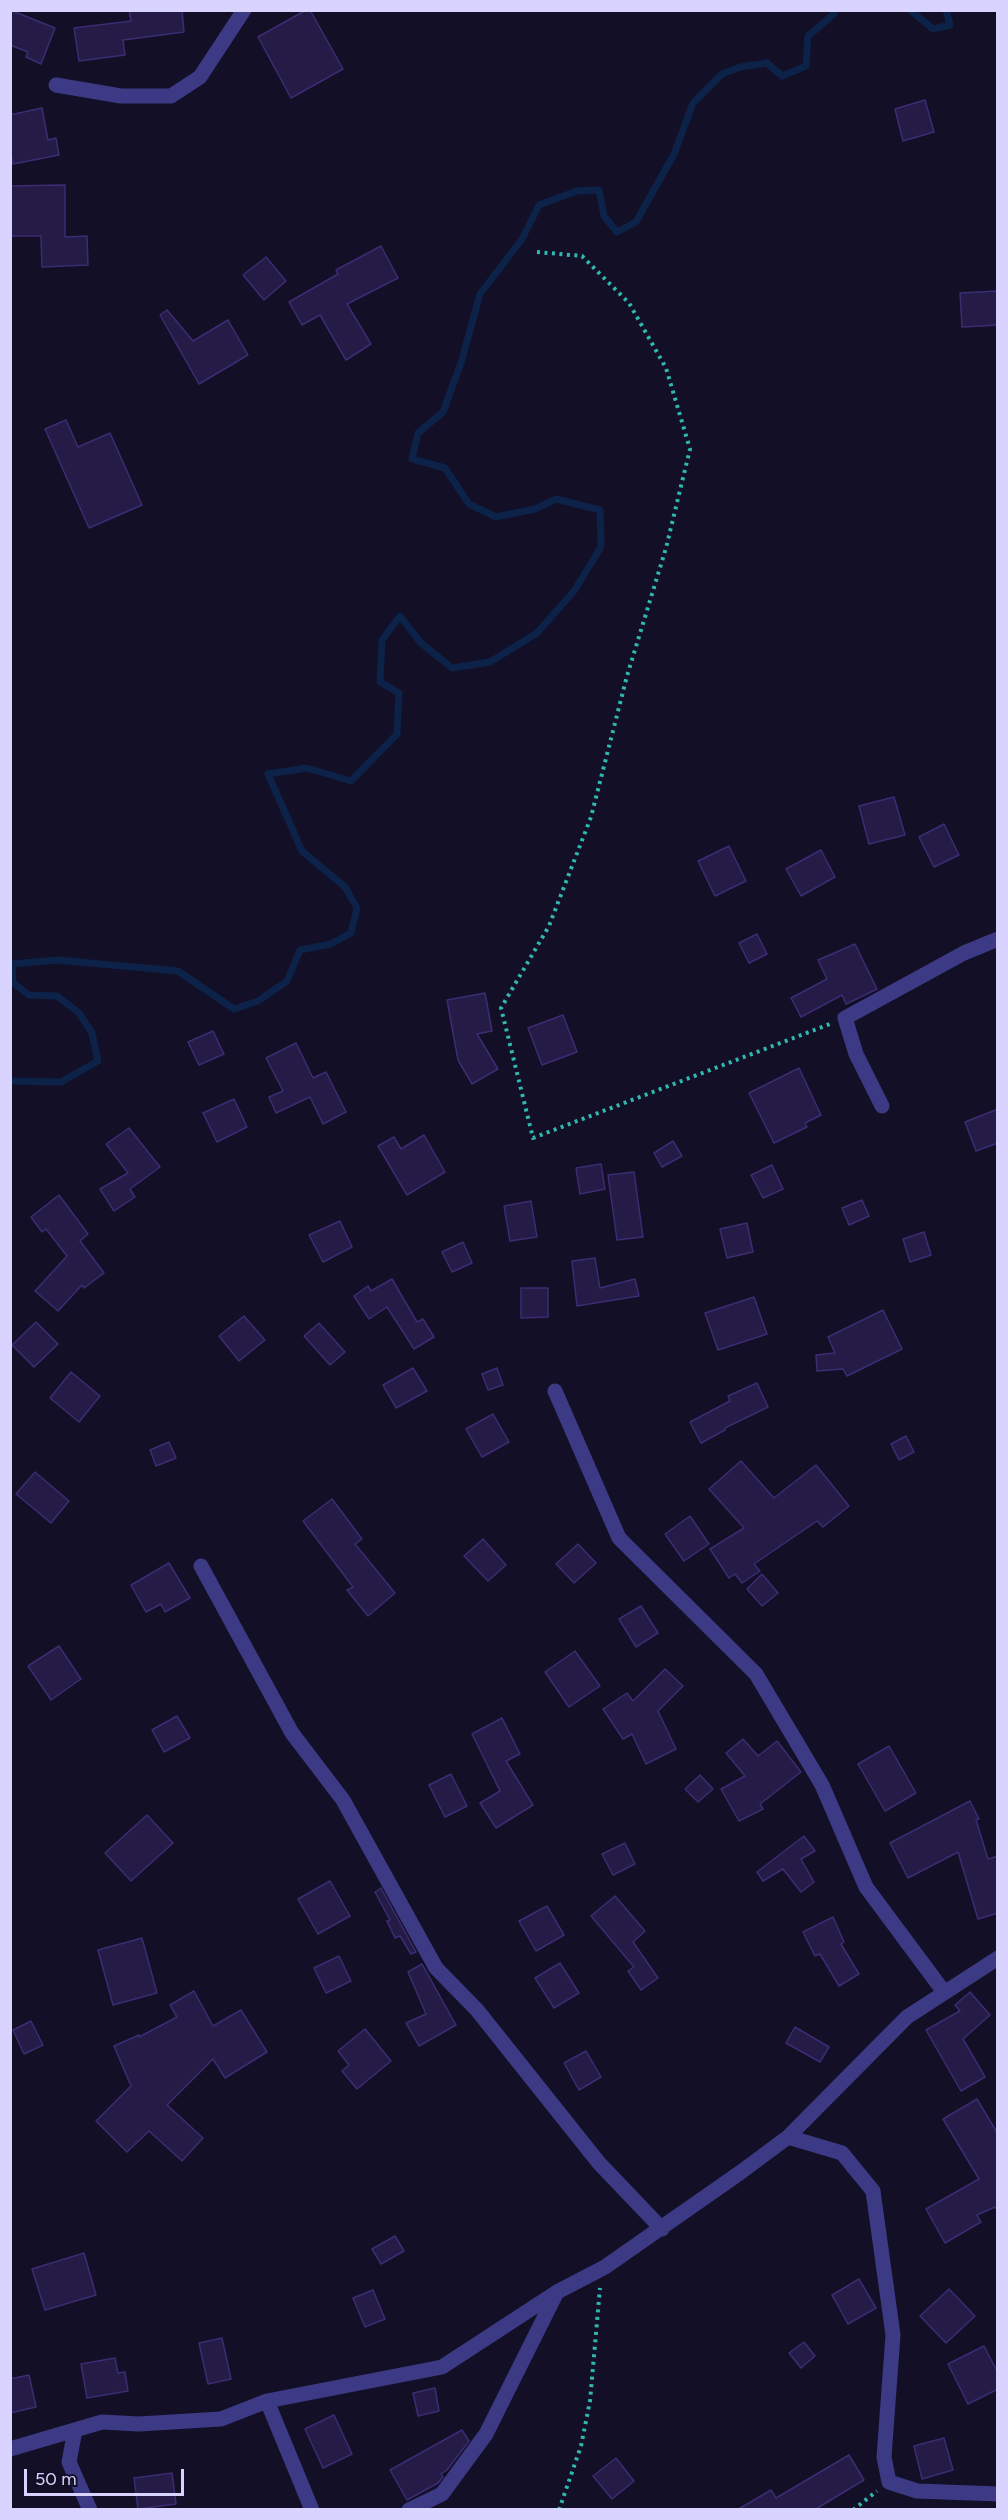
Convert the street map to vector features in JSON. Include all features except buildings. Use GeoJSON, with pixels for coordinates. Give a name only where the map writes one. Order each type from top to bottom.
{"type":"FeatureCollection","features":[{"type":"Feature","properties":{"kind":"street"},"geometry":{"type":"LineString","coordinates":[[56,86],[122,96],[171,96],[200,77],[244,10]]}},
{"type":"Feature","properties":{"kind":"street"},"geometry":{"type":"LineString","coordinates":[[882,1106],[856,1054],[845,1018],[964,953],[998,939]]}},
{"type":"Feature","properties":{"kind":"street"},"geometry":{"type":"LineString","coordinates":[[555,1391],[619,1538],[756,1674],[822,1785],[866,1887],[944,1992]]}},
{"type":"Feature","properties":{"kind":"street"},"geometry":{"type":"LineString","coordinates":[[201,1566],[292,1733],[342,1800],[436,1968],[477,2010],[599,2163],[662,2229]]}},
{"type":"Feature","properties":{"kind":"street"},"geometry":{"type":"LineString","coordinates":[[10,2448],[102,2422],[139,2424],[221,2419],[267,2401],[442,2367],[557,2292],[605,2267],[662,2229],[788,2137],[908,2017],[998,1958]]}},
{"type":"Feature","properties":{"kind":"street"},"geometry":{"type":"LineString","coordinates":[[788,2137],[842,2152],[873,2191],[893,2335],[884,2457],[889,2482],[917,2491],[998,2494]]}},
{"type":"Feature","properties":{"kind":"street"},"geometry":{"type":"LineString","coordinates":[[409,2510],[442,2494],[486,2434],[557,2292]]}},
{"type":"Feature","properties":{"kind":"street"},"geometry":{"type":"LineString","coordinates":[[267,2401],[312,2510]]}},
{"type":"Feature","properties":{"kind":"street"},"geometry":{"type":"LineString","coordinates":[[75,2430],[69,2462],[90,2510]]}},
{"type":"Feature","properties":{"kind":"path"},"geometry":{"type":"LineString","coordinates":[[537,252],[582,256],[629,303],[666,368],[690,449],[666,548],[627,676],[591,817],[549,926],[501,1008],[533,1138],[845,1018]]}},
{"type":"Feature","properties":{"kind":"path"},"geometry":{"type":"LineString","coordinates":[[559,2510],[581,2446],[590,2401],[600,2283],[605,2267]]}},
{"type":"Feature","properties":{"kind":"path"},"geometry":{"type":"LineString","coordinates":[[853,2510],[889,2482]]}},
{"type":"Feature","properties":{"kind":"waterway"},"geometry":{"type":"LineString","coordinates":[[10,1081],[61,1082],[98,1061],[92,1033],[79,1013],[57,996],[29,995],[13,983],[12,964],[57,960],[178,971],[234,1009],[258,1001],[287,981],[300,950],[331,944],[351,933],[357,908],[345,887],[302,851],[268,774],[307,768],[351,781],[397,734],[399,693],[380,682],[382,640],[400,616],[421,643],[452,668],[490,662],[537,633],[574,591],[601,547],[600,510],[556,499],[535,509],[496,517],[469,504],[445,468],[412,459],[418,433],[443,412],[461,363],[480,294],[522,239],[539,205],[577,191],[599,190],[604,216],[617,232],[636,222],[674,154],[693,103],[722,74],[740,67],[767,63],[782,76],[806,66],[808,36],[834,14],[834,10]]}},
{"type":"Feature","properties":{"kind":"waterway"},"geometry":{"type":"LineString","coordinates":[[910,10],[933,29],[950,25],[946,10]]}}]}
